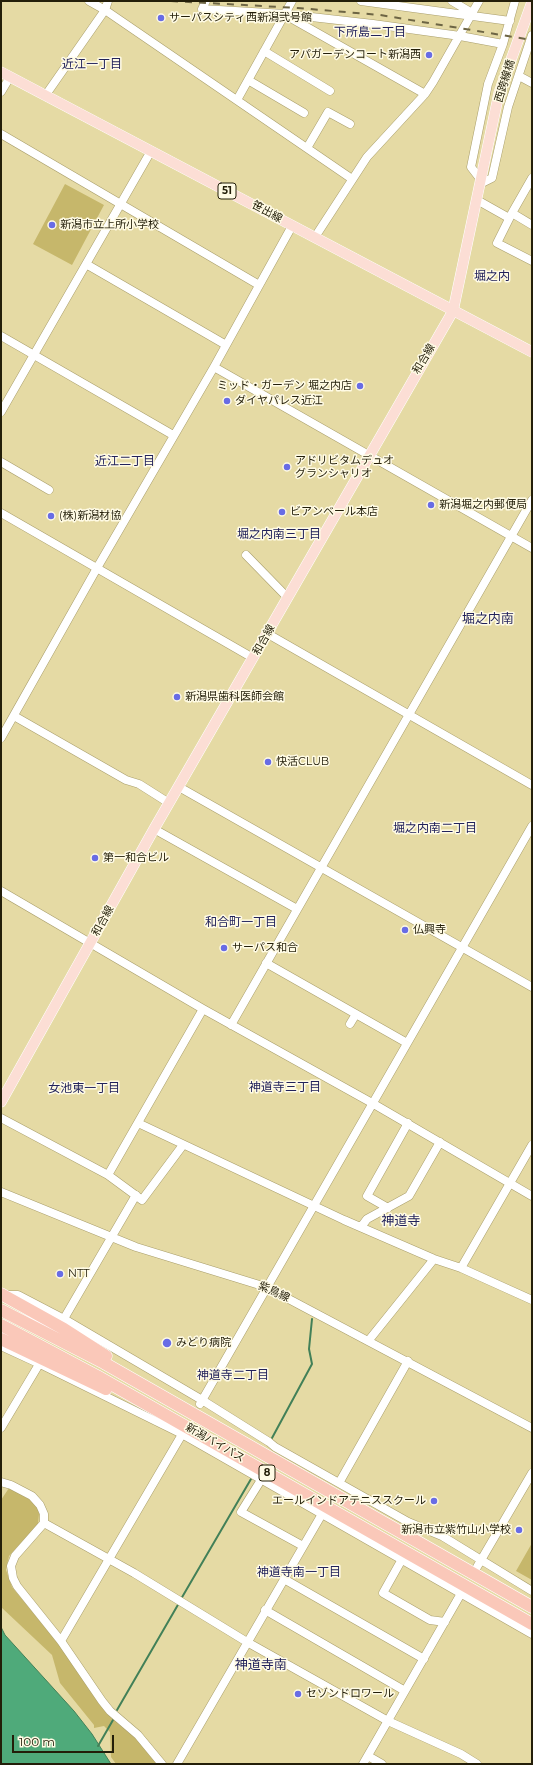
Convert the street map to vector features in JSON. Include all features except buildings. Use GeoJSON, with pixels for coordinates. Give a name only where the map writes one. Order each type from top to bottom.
{"type":"FeatureCollection","features":[{"type":"Feature","properties":{"kind":"highway"},"geometry":{"type":"LineString","coordinates":[[2,1294],[64,1329],[229,1434]]}},
{"type":"Feature","properties":{"kind":"highway","name":"新潟バイパス"},"geometry":{"type":"LineString","coordinates":[[1,1310],[104,1364],[532,1607]]}},
{"type":"Feature","properties":{"kind":"highway","name":"新潟バイパス"},"geometry":{"type":"LineString","coordinates":[[1,1325],[90,1372],[532,1624]]}},
{"type":"Feature","properties":{"kind":"highway"},"geometry":{"type":"LineString","coordinates":[[1,1339],[97,1385],[162,1413]]}},
{"type":"Feature","properties":{"kind":"main road","name":"西跨線橋"},"geometry":{"type":"LineString","coordinates":[[484,162],[499,93],[532,2]]}},
{"type":"Feature","properties":{"kind":"main road","name":"笹出線"},"geometry":{"type":"LineString","coordinates":[[5,74],[532,352]]}},
{"type":"Feature","properties":{"kind":"main road","name":"和合線"},"geometry":{"type":"LineString","coordinates":[[1,1102],[154,828],[268,634],[415,374],[453,311],[484,162]]}},
{"type":"Feature","properties":{"kind":"street"},"geometry":{"type":"LineString","coordinates":[[89,1],[105,10],[352,179]]}},
{"type":"Feature","properties":{"kind":"street"},"geometry":{"type":"LineString","coordinates":[[45,96],[105,10],[108,1]]}},
{"type":"Feature","properties":{"kind":"street"},"geometry":{"type":"LineString","coordinates":[[206,1],[202,9],[285,14],[460,36],[503,44]]}},
{"type":"Feature","properties":{"kind":"street"},"geometry":{"type":"LineString","coordinates":[[237,100],[292,1]]}},
{"type":"Feature","properties":{"kind":"street"},"geometry":{"type":"LineString","coordinates":[[361,1],[472,14],[510,21]]}},
{"type":"Feature","properties":{"kind":"street"},"geometry":{"type":"LineString","coordinates":[[452,1],[472,14]]}},
{"type":"Feature","properties":{"kind":"street"},"geometry":{"type":"LineString","coordinates":[[315,237],[367,157],[425,94],[479,1]]}},
{"type":"Feature","properties":{"kind":"street"},"geometry":{"type":"LineString","coordinates":[[515,1],[503,44],[488,84],[471,167],[481,182],[492,178],[508,107],[530,49],[532,35]]}},
{"type":"Feature","properties":{"kind":"street"},"geometry":{"type":"LineString","coordinates":[[285,14],[425,94]]}},
{"type":"Feature","properties":{"kind":"street"},"geometry":{"type":"LineString","coordinates":[[264,51],[330,91]]}},
{"type":"Feature","properties":{"kind":"street"},"geometry":{"type":"LineString","coordinates":[[1,92],[5,74]]}},
{"type":"Feature","properties":{"kind":"street"},"geometry":{"type":"LineString","coordinates":[[519,76],[532,83]]}},
{"type":"Feature","properties":{"kind":"street"},"geometry":{"type":"LineString","coordinates":[[248,80],[304,113]]}},
{"type":"Feature","properties":{"kind":"street"},"geometry":{"type":"LineString","coordinates":[[307,148],[328,112],[350,124]]}},
{"type":"Feature","properties":{"kind":"street"},"geometry":{"type":"LineString","coordinates":[[1,134],[259,285]]}},
{"type":"Feature","properties":{"kind":"street"},"geometry":{"type":"LineString","coordinates":[[1,412],[151,151]]}},
{"type":"Feature","properties":{"kind":"street"},"geometry":{"type":"LineString","coordinates":[[532,178],[497,242],[532,260]]}},
{"type":"Feature","properties":{"kind":"street"},"geometry":{"type":"LineString","coordinates":[[476,200],[510,216],[532,224]]}},
{"type":"Feature","properties":{"kind":"street"},"geometry":{"type":"LineString","coordinates":[[1,738],[173,435],[214,367],[292,226]]}},
{"type":"Feature","properties":{"kind":"street"},"geometry":{"type":"LineString","coordinates":[[86,264],[226,345]]}},
{"type":"Feature","properties":{"kind":"street"},"geometry":{"type":"LineString","coordinates":[[1,336],[173,435]]}},
{"type":"Feature","properties":{"kind":"street"},"geometry":{"type":"LineString","coordinates":[[214,367],[532,548]]}},
{"type":"Feature","properties":{"kind":"street"},"geometry":{"type":"LineString","coordinates":[[1,462],[50,490]]}},
{"type":"Feature","properties":{"kind":"street"},"geometry":{"type":"LineString","coordinates":[[231,1025],[320,866],[410,714],[532,500]]}},
{"type":"Feature","properties":{"kind":"street"},"geometry":{"type":"LineString","coordinates":[[1,513],[253,658]]}},
{"type":"Feature","properties":{"kind":"street"},"geometry":{"type":"LineString","coordinates":[[246,556],[288,597]]}},
{"type":"Feature","properties":{"kind":"street"},"geometry":{"type":"LineString","coordinates":[[268,634],[532,785]]}},
{"type":"Feature","properties":{"kind":"street"},"geometry":{"type":"LineString","coordinates":[[14,716],[126,780],[139,784],[169,803]]}},
{"type":"Feature","properties":{"kind":"street"},"geometry":{"type":"LineString","coordinates":[[179,787],[532,987]]}},
{"type":"Feature","properties":{"kind":"street"},"geometry":{"type":"LineString","coordinates":[[201,1402],[532,826]]}},
{"type":"Feature","properties":{"kind":"street"},"geometry":{"type":"LineString","coordinates":[[154,828],[297,909]]}},
{"type":"Feature","properties":{"kind":"street"},"geometry":{"type":"LineString","coordinates":[[1,891],[203,1009],[408,1123],[532,1196]]}},
{"type":"Feature","properties":{"kind":"street"},"geometry":{"type":"LineString","coordinates":[[266,963],[407,1043]]}},
{"type":"Feature","properties":{"kind":"street"},"geometry":{"type":"LineString","coordinates":[[108,1175],[203,1009]]}},
{"type":"Feature","properties":{"kind":"street"},"geometry":{"type":"LineString","coordinates":[[350,1024],[356,1014]]}},
{"type":"Feature","properties":{"kind":"street"},"geometry":{"type":"LineString","coordinates":[[1,1118],[108,1175],[142,1200],[183,1145]]}},
{"type":"Feature","properties":{"kind":"street"},"geometry":{"type":"LineString","coordinates":[[138,1123],[313,1206],[434,1259],[461,1268],[532,1300]]}},
{"type":"Feature","properties":{"kind":"street"},"geometry":{"type":"LineString","coordinates":[[388,1208],[367,1196],[408,1123]]}},
{"type":"Feature","properties":{"kind":"street"},"geometry":{"type":"LineString","coordinates":[[361,1227],[367,1220],[409,1196],[440,1142]]}},
{"type":"Feature","properties":{"kind":"street"},"geometry":{"type":"LineString","coordinates":[[461,1268],[532,1145]]}},
{"type":"Feature","properties":{"kind":"street","name":"紫鳥線"},"geometry":{"type":"LineString","coordinates":[[1,1192],[110,1238],[266,1287],[369,1340],[532,1428]]}},
{"type":"Feature","properties":{"kind":"street"},"geometry":{"type":"LineString","coordinates":[[63,1321],[136,1195]]}},
{"type":"Feature","properties":{"kind":"street"},"geometry":{"type":"LineString","coordinates":[[369,1340],[434,1259]]}},
{"type":"Feature","properties":{"kind":"street"},"geometry":{"type":"LineString","coordinates":[[2,1294],[18,1296],[63,1321],[270,1442],[275,1447],[408,1522],[442,1536],[479,1563],[532,1591]]}},
{"type":"Feature","properties":{"kind":"street"},"geometry":{"type":"LineString","coordinates":[[1,1346],[40,1363],[183,1433],[401,1561],[462,1592],[532,1634]]}},
{"type":"Feature","properties":{"kind":"street"},"geometry":{"type":"LineString","coordinates":[[339,1483],[408,1361]]}},
{"type":"Feature","properties":{"kind":"street"},"geometry":{"type":"LineString","coordinates":[[1,1428],[40,1363]]}},
{"type":"Feature","properties":{"kind":"street"},"geometry":{"type":"LineString","coordinates":[[61,1641],[183,1433]]}},
{"type":"Feature","properties":{"kind":"street"},"geometry":{"type":"LineString","coordinates":[[479,1563],[532,1473]]}},
{"type":"Feature","properties":{"kind":"street"},"geometry":{"type":"LineString","coordinates":[[261,1480],[241,1512],[303,1546]]}},
{"type":"Feature","properties":{"kind":"street"},"geometry":{"type":"LineString","coordinates":[[1,1482],[11,1485],[32,1496],[43,1509],[44,1523],[15,1556],[11,1566],[13,1578],[17,1586],[61,1641],[110,1711],[138,1735],[162,1764]]}},
{"type":"Feature","properties":{"kind":"street"},"geometry":{"type":"LineString","coordinates":[[177,1764],[322,1514]]}},
{"type":"Feature","properties":{"kind":"street"},"geometry":{"type":"LineString","coordinates":[[44,1523],[108,1560],[134,1573],[247,1642],[388,1721],[461,1754],[477,1764]]}},
{"type":"Feature","properties":{"kind":"street"},"geometry":{"type":"LineString","coordinates":[[401,1561],[383,1593],[430,1620],[445,1622]]}},
{"type":"Feature","properties":{"kind":"street"},"geometry":{"type":"LineString","coordinates":[[284,1579],[424,1659]]}},
{"type":"Feature","properties":{"kind":"street"},"geometry":{"type":"LineString","coordinates":[[363,1764],[462,1592]]}},
{"type":"Feature","properties":{"kind":"street"},"geometry":{"type":"LineString","coordinates":[[265,1610],[405,1691]]}},
{"type":"Feature","properties":{"kind":"street"},"geometry":{"type":"LineString","coordinates":[[368,1756],[382,1764]]}},
{"type":"Feature","properties":{"kind":"shaded area"},"geometry":{"type":"Polygon","coordinates":[[[65,184],[104,205],[72,265],[33,244],[65,184]]]}},
{"type":"Feature","properties":{"kind":"shaded area"},"geometry":{"type":"Polygon","coordinates":[[[9,1488],[29,1499],[38,1507],[39,1514],[38,1524],[9,1556],[6,1570],[12,1587],[157,1764],[116,1764],[111,1757],[110,1732],[104,1726],[94,1728],[94,1725],[60,1683],[52,1655],[1,1607],[1,1500],[9,1488]]]}},
{"type":"Feature","properties":{"kind":"shaded area"},"geometry":{"type":"Polygon","coordinates":[[[532,1543],[532,1580],[516,1571],[532,1543]]]}},
{"type":"Feature","properties":{"kind":"shaded area"},"geometry":{"type":"Polygon","coordinates":[[[1,1627],[5,1635],[74,1711],[92,1734],[111,1764],[1,1764],[1,1627]]]}},
{"type":"Feature","properties":{"kind":"waterway"},"geometry":{"type":"LineString","coordinates":[[272,1438],[312,1364],[309,1349],[312,1319]]}},
{"type":"Feature","properties":{"kind":"waterway"},"geometry":{"type":"LineString","coordinates":[[181,1599],[251,1479]]}},
{"type":"Feature","properties":{"kind":"waterway"},"geometry":{"type":"LineString","coordinates":[[117,1710],[179,1603]]}},
{"type":"Feature","properties":{"kind":"waterway"},"geometry":{"type":"LineString","coordinates":[[98,1746],[113,1720]]}},
{"type":"Feature","properties":{"kind":"railway"},"geometry":{"type":"LineString","coordinates":[[171,1],[298,8],[380,15],[532,40]]}},
{"type":"Feature","properties":{"kind":"place","name":"サーパスシティ西新潟弐号館"},"geometry":{"type":"Point","coordinates":[161,18]}},
{"type":"Feature","properties":{"kind":"place","name":"アパガーデンコート新潟西"},"geometry":{"type":"Point","coordinates":[429,55]}},
{"type":"Feature","properties":{"kind":"place","name":"新潟市立上所小学校"},"geometry":{"type":"Point","coordinates":[52,225]}},
{"type":"Feature","properties":{"kind":"place","name":"ミッド・ガーデン 堀之内店"},"geometry":{"type":"Point","coordinates":[360,386]}},
{"type":"Feature","properties":{"kind":"place","name":"ダイヤパレス近江"},"geometry":{"type":"Point","coordinates":[227,401]}},
{"type":"Feature","properties":{"kind":"place","name":"アドリビタムデュオ グランシャリオ"},"geometry":{"type":"Point","coordinates":[287,467]}},
{"type":"Feature","properties":{"kind":"place","name":"新潟堀之内郵便局"},"geometry":{"type":"Point","coordinates":[431,505]}},
{"type":"Feature","properties":{"kind":"place","name":"ビアンベール本店"},"geometry":{"type":"Point","coordinates":[282,512]}},
{"type":"Feature","properties":{"kind":"place","name":"(株)新潟材協"},"geometry":{"type":"Point","coordinates":[51,516]}},
{"type":"Feature","properties":{"kind":"place","name":"新潟県歯科医師会館"},"geometry":{"type":"Point","coordinates":[177,697]}},
{"type":"Feature","properties":{"kind":"place","name":"快活CLUB"},"geometry":{"type":"Point","coordinates":[268,762]}},
{"type":"Feature","properties":{"kind":"place","name":"第一和合ビル"},"geometry":{"type":"Point","coordinates":[95,858]}},
{"type":"Feature","properties":{"kind":"place","name":"仏興寺"},"geometry":{"type":"Point","coordinates":[405,930]}},
{"type":"Feature","properties":{"kind":"place","name":"サーパス和合"},"geometry":{"type":"Point","coordinates":[224,948]}},
{"type":"Feature","properties":{"kind":"place","name":"NTT"},"geometry":{"type":"Point","coordinates":[60,1274]}},
{"type":"Feature","properties":{"kind":"place","name":"みどり病院"},"geometry":{"type":"Point","coordinates":[167,1343]}},
{"type":"Feature","properties":{"kind":"place","name":"エールインドアテニススクール"},"geometry":{"type":"Point","coordinates":[434,1501]}},
{"type":"Feature","properties":{"kind":"place","name":"新潟市立紫竹山小学校"},"geometry":{"type":"Point","coordinates":[519,1530]}},
{"type":"Feature","properties":{"kind":"place","name":"セゾンドロワール"},"geometry":{"type":"Point","coordinates":[298,1694]}},
{"type":"Feature","properties":{"kind":"district","name":"下所島二丁目"},"geometry":{"type":"Point","coordinates":[370,32]}},
{"type":"Feature","properties":{"kind":"district","name":"近江一丁目"},"geometry":{"type":"Point","coordinates":[92,64]}},
{"type":"Feature","properties":{"kind":"district","name":"堀之内"},"geometry":{"type":"Point","coordinates":[492,276]}},
{"type":"Feature","properties":{"kind":"district","name":"近江二丁目"},"geometry":{"type":"Point","coordinates":[125,461]}},
{"type":"Feature","properties":{"kind":"district","name":"堀之内南三丁目"},"geometry":{"type":"Point","coordinates":[279,534]}},
{"type":"Feature","properties":{"kind":"district","name":"堀之内南"},"geometry":{"type":"Point","coordinates":[488,619]}},
{"type":"Feature","properties":{"kind":"district","name":"堀之内南二丁目"},"geometry":{"type":"Point","coordinates":[435,828]}},
{"type":"Feature","properties":{"kind":"district","name":"和合町一丁目"},"geometry":{"type":"Point","coordinates":[241,922]}},
{"type":"Feature","properties":{"kind":"district","name":"神道寺三丁目"},"geometry":{"type":"Point","coordinates":[285,1087]}},
{"type":"Feature","properties":{"kind":"district","name":"女池東一丁目"},"geometry":{"type":"Point","coordinates":[84,1088]}},
{"type":"Feature","properties":{"kind":"district","name":"神道寺"},"geometry":{"type":"Point","coordinates":[401,1221]}},
{"type":"Feature","properties":{"kind":"district","name":"神道寺二丁目"},"geometry":{"type":"Point","coordinates":[233,1375]}},
{"type":"Feature","properties":{"kind":"district","name":"神道寺南一丁目"},"geometry":{"type":"Point","coordinates":[299,1572]}},
{"type":"Feature","properties":{"kind":"district","name":"神道寺南"},"geometry":{"type":"Point","coordinates":[261,1665]}}]}
